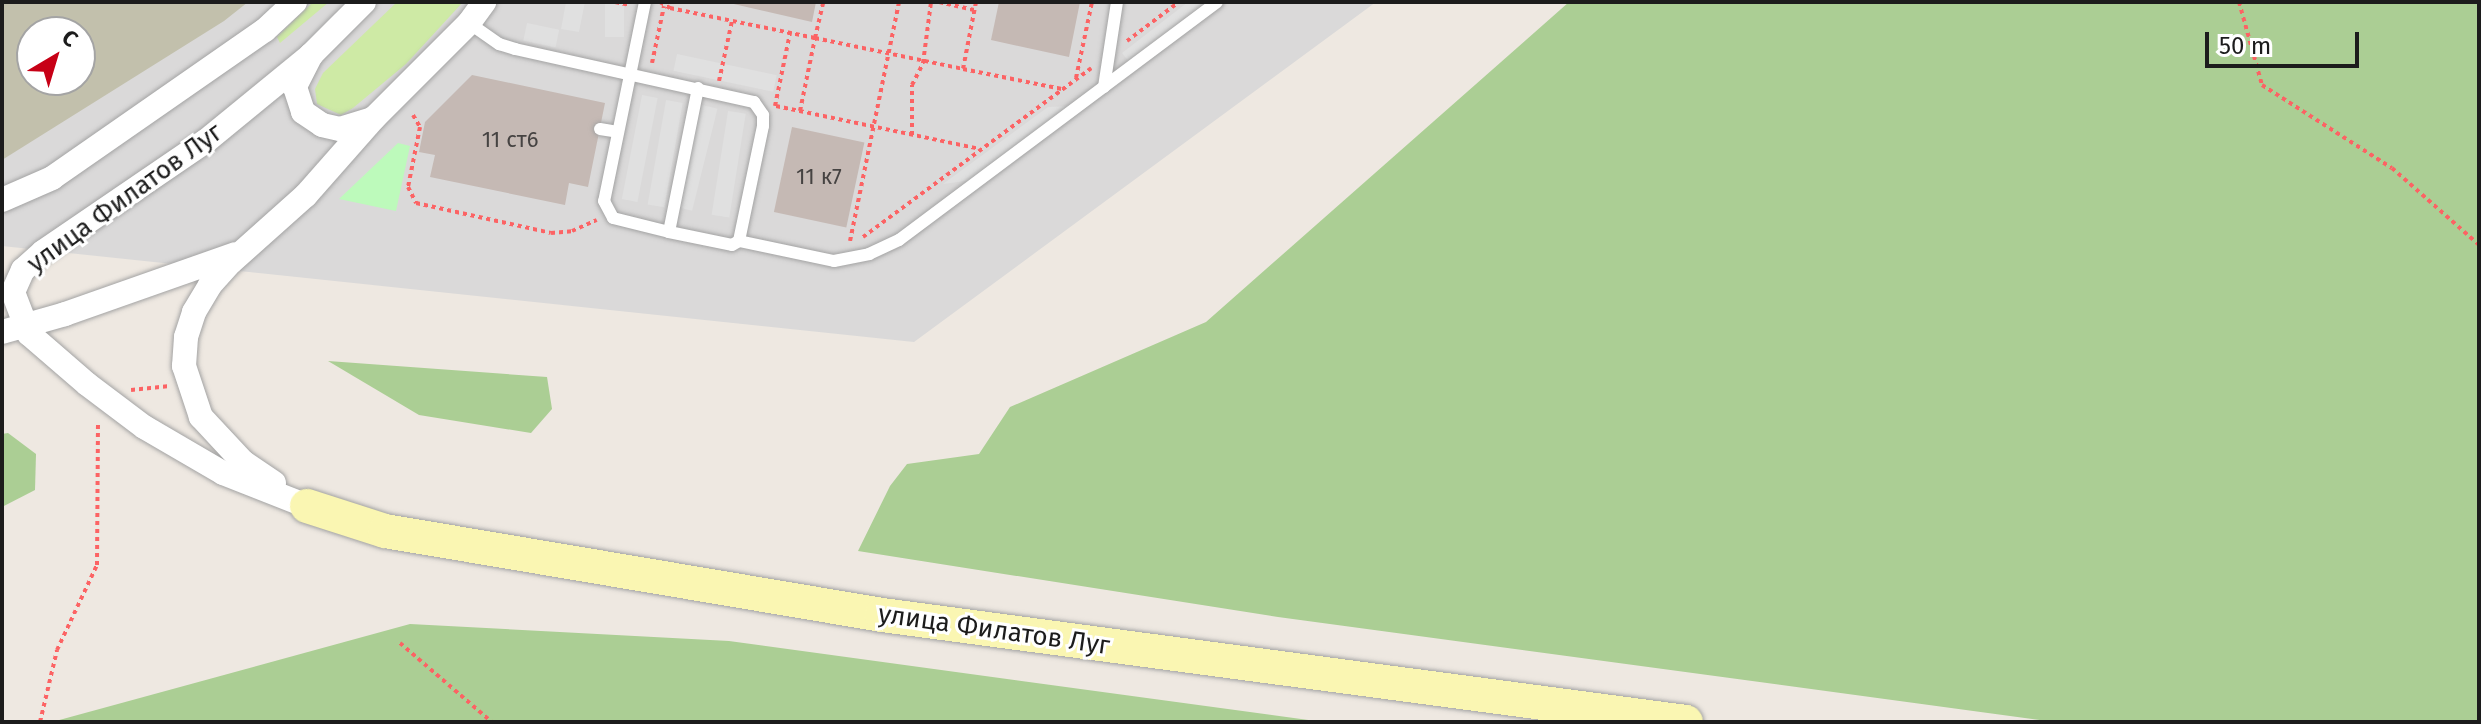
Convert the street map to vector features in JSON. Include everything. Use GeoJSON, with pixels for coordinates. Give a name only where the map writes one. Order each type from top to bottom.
{"type":"FeatureCollection","features":[{"type":"Feature","properties":{"kind":"street"},"geometry":{"type":"LineString","coordinates":[[2,200],[52,178],[265,30],[295,2]]}},
{"type":"Feature","properties":{"kind":"street","name":"улица Филатов Луг"},"geometry":{"type":"LineString","coordinates":[[364,2],[311,55],[206,141],[43,252],[23,270],[13,292],[29,334],[98,393],[144,427],[223,473],[307,506],[385,531],[882,615],[1686,722]]}},
{"type":"Feature","properties":{"kind":"street","name":"улица Филатов Луг"},"geometry":{"type":"LineString","coordinates":[[307,506],[243,462],[201,417],[184,366],[186,337],[194,312],[210,285],[306,195],[374,118],[469,23],[484,2]]}},
{"type":"Feature","properties":{"kind":"street"},"geometry":{"type":"LineString","coordinates":[[311,55],[295,87],[303,112],[322,125],[340,129],[374,118]]}},
{"type":"Feature","properties":{"kind":"street"},"geometry":{"type":"LineString","coordinates":[[2,332],[65,314],[243,251]]}},
{"type":"Feature","properties":{"kind":"lane"},"geometry":{"type":"LineString","coordinates":[[645,2],[604,201],[608,213],[621,222],[732,245],[739,241],[834,261],[883,249],[1217,2]]}},
{"type":"Feature","properties":{"kind":"lane"},"geometry":{"type":"LineString","coordinates":[[1104,87],[1117,2]]}},
{"type":"Feature","properties":{"kind":"lane"},"geometry":{"type":"LineString","coordinates":[[469,23],[507,47],[717,91],[754,102],[763,115],[763,126],[739,241]]}},
{"type":"Feature","properties":{"kind":"lane"},"geometry":{"type":"LineString","coordinates":[[669,232],[698,88]]}},
{"type":"Feature","properties":{"kind":"lane"},"geometry":{"type":"LineString","coordinates":[[600,129],[618,132]]}},
{"type":"Feature","properties":{"kind":"path"},"geometry":{"type":"LineString","coordinates":[[660,2],[670,8],[1062,89]]}},
{"type":"Feature","properties":{"kind":"path"},"geometry":{"type":"LineString","coordinates":[[800,111],[823,2]]}},
{"type":"Feature","properties":{"kind":"path"},"geometry":{"type":"LineString","coordinates":[[850,243],[899,2]]}},
{"type":"Feature","properties":{"kind":"path"},"geometry":{"type":"LineString","coordinates":[[912,135],[912,85],[923,60],[931,2]]}},
{"type":"Feature","properties":{"kind":"path"},"geometry":{"type":"LineString","coordinates":[[939,2],[975,10]]}},
{"type":"Feature","properties":{"kind":"path"},"geometry":{"type":"LineString","coordinates":[[963,69],[976,2]]}},
{"type":"Feature","properties":{"kind":"path"},"geometry":{"type":"LineString","coordinates":[[1076,79],[1092,2]]}},
{"type":"Feature","properties":{"kind":"path"},"geometry":{"type":"LineString","coordinates":[[842,246],[870,233],[1179,2]]}},
{"type":"Feature","properties":{"kind":"path"},"geometry":{"type":"LineString","coordinates":[[2239,2],[2262,85],[2392,168],[2479,245]]}},
{"type":"Feature","properties":{"kind":"path"},"geometry":{"type":"LineString","coordinates":[[717,91],[732,21]]}},
{"type":"Feature","properties":{"kind":"path"},"geometry":{"type":"LineString","coordinates":[[772,122],[790,33]]}},
{"type":"Feature","properties":{"kind":"path"},"geometry":{"type":"LineString","coordinates":[[754,102],[980,149]]}},
{"type":"Feature","properties":{"kind":"path"},"geometry":{"type":"LineString","coordinates":[[413,115],[420,127],[408,187],[416,203],[551,233],[572,231],[608,213]]}},
{"type":"Feature","properties":{"kind":"path"},"geometry":{"type":"LineString","coordinates":[[40,722],[57,650],[97,565],[98,393],[190,385]]}},
{"type":"Feature","properties":{"kind":"path"},"geometry":{"type":"LineString","coordinates":[[400,643],[492,722]]}},
{"type":"Feature","properties":{"kind":"shaded area"},"geometry":{"type":"Polygon","coordinates":[[[2,2],[1376,2],[914,342],[2,246],[2,2]]]}},
{"type":"Feature","properties":{"kind":"shaded area"},"geometry":{"type":"Polygon","coordinates":[[[2,2],[248,2],[224,21],[2,160],[2,2]]]}},
{"type":"Feature","properties":{"kind":"shaded area"},"geometry":{"type":"Polygon","coordinates":[[[566,2],[585,2],[579,32],[561,29],[566,2]]]}},
{"type":"Feature","properties":{"kind":"shaded area"},"geometry":{"type":"Polygon","coordinates":[[[605,2],[624,2],[624,37],[605,37],[605,2]]]}},
{"type":"Feature","properties":{"kind":"shaded area"},"geometry":{"type":"Polygon","coordinates":[[[1188,2],[1208,2],[1130,63],[1122,53],[1188,2]]]}},
{"type":"Feature","properties":{"kind":"shaded area"},"geometry":{"type":"Polygon","coordinates":[[[527,23],[559,30],[556,47],[523,41],[527,23]]]}},
{"type":"Feature","properties":{"kind":"shaded area"},"geometry":{"type":"Polygon","coordinates":[[[677,54],[777,75],[773,92],[673,71],[677,54]]]}},
{"type":"Feature","properties":{"kind":"shaded area"},"geometry":{"type":"Polygon","coordinates":[[[642,95],[658,98],[637,202],[622,199],[642,95]]]}},
{"type":"Feature","properties":{"kind":"shaded area"},"geometry":{"type":"Polygon","coordinates":[[[666,100],[683,103],[664,207],[648,204],[666,100]]]}},
{"type":"Feature","properties":{"kind":"shaded area"},"geometry":{"type":"Polygon","coordinates":[[[702,105],[718,109],[692,211],[677,207],[702,105]]]}},
{"type":"Feature","properties":{"kind":"shaded area"},"geometry":{"type":"Polygon","coordinates":[[[1073,106],[973,180],[943,184],[1048,107],[1073,106]]]}},
{"type":"Feature","properties":{"kind":"shaded area"},"geometry":{"type":"Polygon","coordinates":[[[728,111],[746,114],[729,218],[712,215],[728,111]]]}},
{"type":"Feature","properties":{"kind":"green space"},"geometry":{"type":"Polygon","coordinates":[[[313,2],[329,2],[280,43],[277,37],[313,2]]]}},
{"type":"Feature","properties":{"kind":"green space"},"geometry":{"type":"Polygon","coordinates":[[[397,2],[463,2],[406,64],[353,108],[341,115],[317,104],[315,89],[323,73],[397,2]]]}},
{"type":"Feature","properties":{"kind":"green space"},"geometry":{"type":"Polygon","coordinates":[[[1569,2],[2479,2],[2479,722],[2055,722],[1278,617],[858,551],[890,486],[907,464],[979,454],[1010,407],[1206,322],[1569,2]]]}},
{"type":"Feature","properties":{"kind":"green space"},"geometry":{"type":"Polygon","coordinates":[[[398,143],[410,146],[396,211],[339,199],[398,143]]]}},
{"type":"Feature","properties":{"kind":"green space"},"geometry":{"type":"Polygon","coordinates":[[[328,361],[547,377],[552,409],[531,433],[419,415],[328,361]]]}},
{"type":"Feature","properties":{"kind":"green space"},"geometry":{"type":"Polygon","coordinates":[[[8,433],[36,454],[35,490],[2,507],[2,434],[8,433]]]}},
{"type":"Feature","properties":{"kind":"green space"},"geometry":{"type":"Polygon","coordinates":[[[410,624],[729,641],[1323,722],[52,722],[410,624]]]}},
{"type":"Feature","properties":{"kind":"building"},"geometry":{"type":"Polygon","coordinates":[[[725,2],[816,2],[812,22],[725,2]]]}},
{"type":"Feature","properties":{"kind":"building"},"geometry":{"type":"Polygon","coordinates":[[[999,2],[1080,2],[1069,57],[991,40],[999,2]]]}},
{"type":"Feature","properties":{"kind":"building"},"geometry":{"type":"Polygon","coordinates":[[[472,75],[605,103],[588,187],[569,183],[565,205],[430,177],[435,155],[419,152],[425,122],[472,75]]]}},
{"type":"Feature","properties":{"kind":"building"},"geometry":{"type":"Polygon","coordinates":[[[792,127],[864,142],[846,227],[774,212],[792,127]]]}}]}
